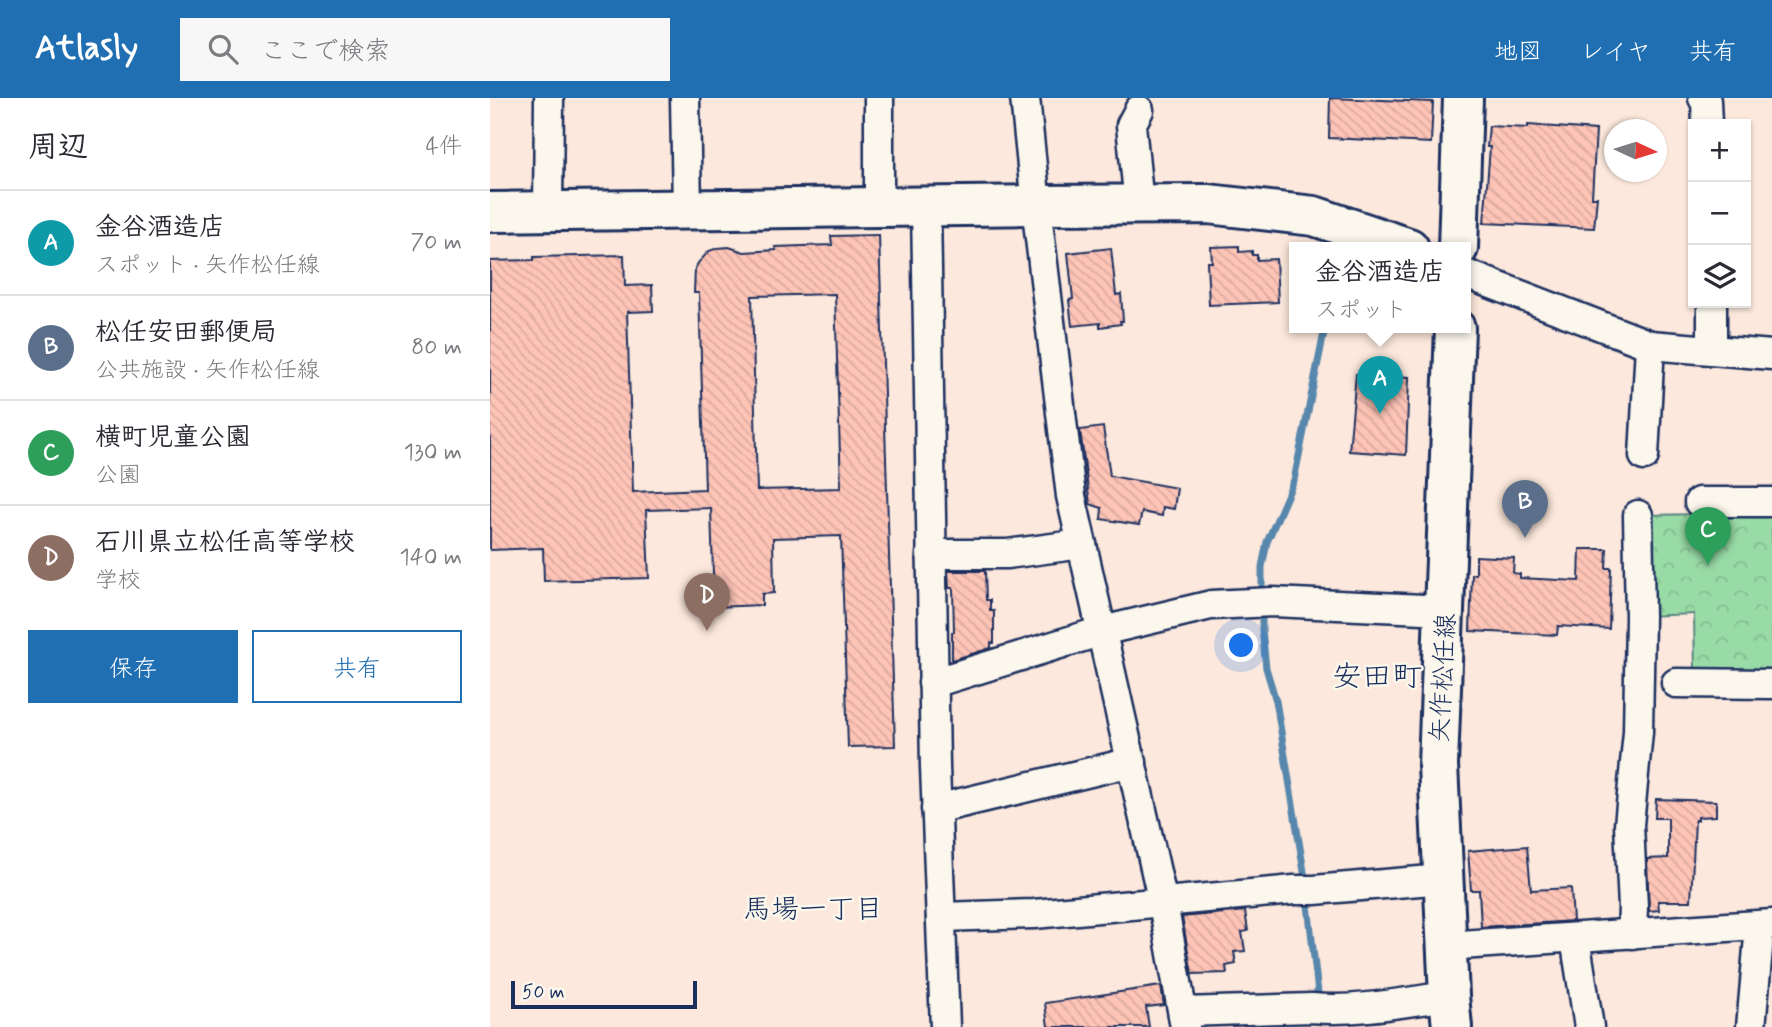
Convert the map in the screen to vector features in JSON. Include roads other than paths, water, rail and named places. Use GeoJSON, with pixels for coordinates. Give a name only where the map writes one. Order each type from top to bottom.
{"type":"FeatureCollection","features":[{"type":"Feature","properties":{"kind":"street"},"geometry":{"type":"LineString","coordinates":[[548,211],[549,98]]}},
{"type":"Feature","properties":{"kind":"street"},"geometry":{"type":"LineString","coordinates":[[685,98],[687,209]]}},
{"type":"Feature","properties":{"kind":"street"},"geometry":{"type":"LineString","coordinates":[[879,207],[880,98]]}},
{"type":"Feature","properties":{"kind":"street"},"geometry":{"type":"LineString","coordinates":[[1025,98],[1071,496],[1163,903],[1184,1019],[1322,1009],[1450,1011]]}},
{"type":"Feature","properties":{"kind":"street"},"geometry":{"type":"LineString","coordinates":[[1458,242],[1463,98]]}},
{"type":"Feature","properties":{"kind":"street"},"geometry":{"type":"LineString","coordinates":[[1139,110],[1131,125],[1139,205]]}},
{"type":"Feature","properties":{"kind":"street"},"geometry":{"type":"LineString","coordinates":[[490,212],[1208,204],[1314,216],[1391,242]]}},
{"type":"Feature","properties":{"kind":"street"},"geometry":{"type":"LineString","coordinates":[[926,206],[933,683],[945,1027]]}},
{"type":"Feature","properties":{"kind":"street"},"geometry":{"type":"LineString","coordinates":[[1471,276],[1650,345],[1772,355]]}},
{"type":"Feature","properties":{"kind":"street"},"geometry":{"type":"LineString","coordinates":[[1712,308],[1712,350]]}},
{"type":"Feature","properties":{"kind":"street","name":"矢作松任線"},"geometry":{"type":"LineString","coordinates":[[1450,1011],[1438,765],[1455,333]]}},
{"type":"Feature","properties":{"kind":"street"},"geometry":{"type":"LineString","coordinates":[[1644,456],[1650,345]]}},
{"type":"Feature","properties":{"kind":"street"},"geometry":{"type":"LineString","coordinates":[[1699,502],[1772,502]]}},
{"type":"Feature","properties":{"kind":"street"},"geometry":{"type":"LineString","coordinates":[[1632,934],[1629,825],[1638,732],[1638,515]]}},
{"type":"Feature","properties":{"kind":"street"},"geometry":{"type":"LineString","coordinates":[[931,554],[1007,554],[1082,544]]}},
{"type":"Feature","properties":{"kind":"street"},"geometry":{"type":"LineString","coordinates":[[933,683],[1102,631],[1211,606],[1262,603],[1446,610]]}},
{"type":"Feature","properties":{"kind":"street"},"geometry":{"type":"LineString","coordinates":[[1676,683],[1772,684]]}},
{"type":"Feature","properties":{"kind":"street"},"geometry":{"type":"LineString","coordinates":[[936,809],[1132,762]]}},
{"type":"Feature","properties":{"kind":"street"},"geometry":{"type":"LineString","coordinates":[[941,917],[1034,914],[1443,879]]}},
{"type":"Feature","properties":{"kind":"street"},"geometry":{"type":"LineString","coordinates":[[1446,946],[1766,925],[1751,1027]]}},
{"type":"Feature","properties":{"kind":"street"},"geometry":{"type":"LineString","coordinates":[[1575,938],[1589,1027]]}},
{"type":"Feature","properties":{"kind":"waterway"},"geometry":{"type":"LineString","coordinates":[[1262,597],[1262,567],[1267,542],[1294,480],[1324,333]]}},
{"type":"Feature","properties":{"kind":"waterway"},"geometry":{"type":"LineString","coordinates":[[1262,609],[1266,668],[1276,701],[1306,884]]}},
{"type":"Feature","properties":{"kind":"waterway"},"geometry":{"type":"LineString","coordinates":[[1307,896],[1319,1002]]}},
{"type":"Feature","properties":{"kind":"place","name":"金谷酒造店"},"geometry":{"type":"Point","coordinates":[1380,414]}},
{"type":"Feature","properties":{"kind":"place","name":"松任安田郵便局"},"geometry":{"type":"Point","coordinates":[1525,538]}},
{"type":"Feature","properties":{"kind":"place","name":"横町児童公園"},"geometry":{"type":"Point","coordinates":[1708,565]}},
{"type":"Feature","properties":{"kind":"place","name":"石川県立松任高等学校"},"geometry":{"type":"Point","coordinates":[707,631]}},
{"type":"Feature","properties":{"kind":"district","name":"安田町"},"geometry":{"type":"Point","coordinates":[1377,676]}},
{"type":"Feature","properties":{"kind":"district","name":"馬場一丁目"},"geometry":{"type":"Point","coordinates":[813,908]}}]}
